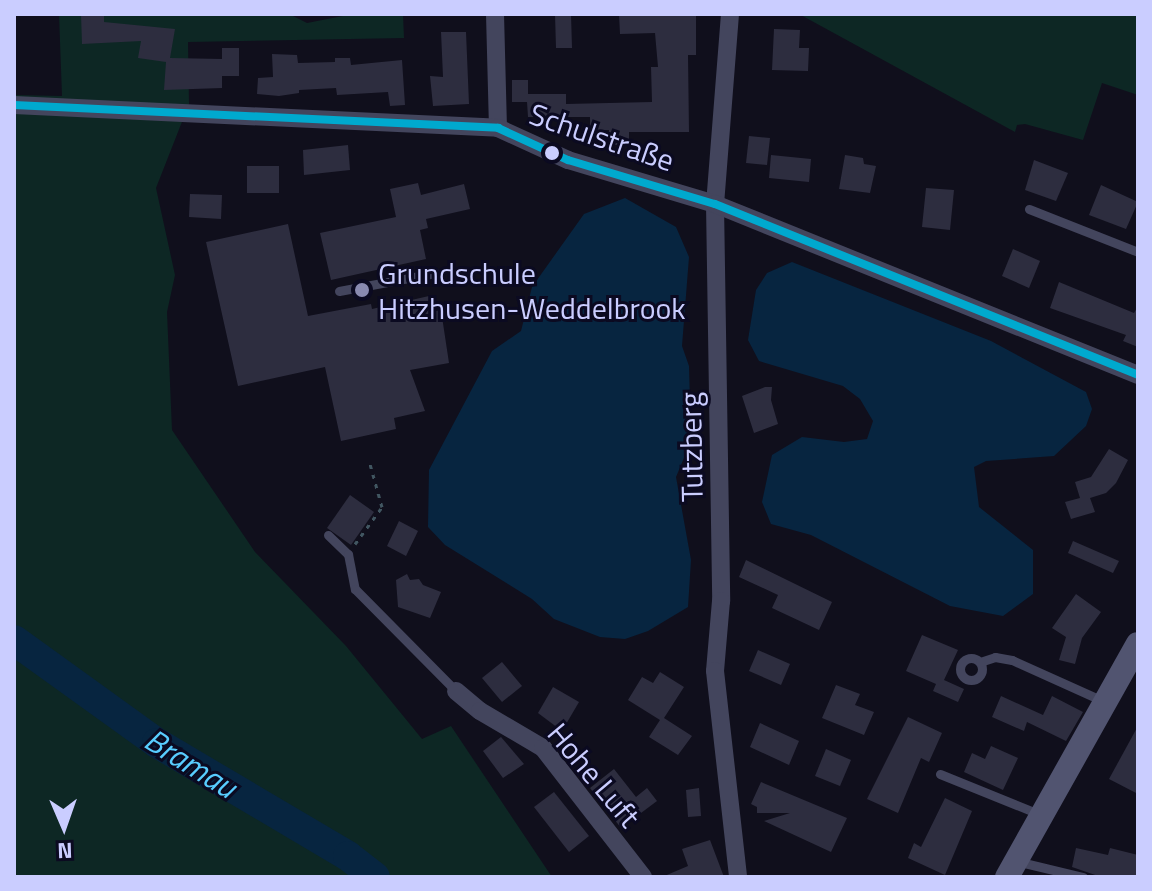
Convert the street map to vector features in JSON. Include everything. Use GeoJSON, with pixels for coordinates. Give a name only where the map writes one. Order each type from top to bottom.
{"type":"FeatureCollection","features":[{"type":"Feature","properties":{"kind":"street"},"geometry":{"type":"LineString","coordinates":[[495,14],[498,128]]}},
{"type":"Feature","properties":{"kind":"street","name":"Tutzberg"},"geometry":{"type":"LineString","coordinates":[[730,14],[715,204],[721,601],[715,671],[738,877]]}},
{"type":"Feature","properties":{"kind":"street","name":"Schulstraße"},"geometry":{"type":"LineString","coordinates":[[14,105],[498,128],[568,160],[715,204],[1138,375]]}},
{"type":"Feature","properties":{"kind":"street"},"geometry":{"type":"LineString","coordinates":[[1012,869],[1105,702],[1131,674],[1138,644]]}},
{"type":"Feature","properties":{"kind":"street","name":"Hohe Luft"},"geometry":{"type":"LineString","coordinates":[[456,691],[480,711],[543,748],[643,877]]}},
{"type":"Feature","properties":{"kind":"lane"},"geometry":{"type":"LineString","coordinates":[[1029,209],[1138,252]]}},
{"type":"Feature","properties":{"kind":"lane"},"geometry":{"type":"LineString","coordinates":[[339,291],[435,273]]}},
{"type":"Feature","properties":{"kind":"lane"},"geometry":{"type":"LineString","coordinates":[[328,535],[348,554],[355,589],[456,691]]}},
{"type":"Feature","properties":{"kind":"lane"},"geometry":{"type":"LineString","coordinates":[[980,662],[995,657],[1012,660],[1105,702]]}},
{"type":"Feature","properties":{"kind":"lane"},"geometry":{"type":"LineString","coordinates":[[940,774],[1042,816]]}},
{"type":"Feature","properties":{"kind":"lane"},"geometry":{"type":"LineString","coordinates":[[1012,869],[1083,877]]}},
{"type":"Feature","properties":{"kind":"path"},"geometry":{"type":"LineString","coordinates":[[348,554],[382,507],[369,460]]}},
{"type":"Feature","properties":{"kind":"green space"},"geometry":{"type":"Polygon","coordinates":[[[59,14],[289,14],[307,23],[353,14],[403,14],[404,38],[188,42],[189,104],[156,188],[175,275],[167,312],[172,430],[255,552],[346,646],[422,739],[451,726],[552,877],[14,877],[14,95],[62,96],[59,14]]]}},
{"type":"Feature","properties":{"kind":"green space"},"geometry":{"type":"Polygon","coordinates":[[[799,14],[1138,14],[1138,95],[1102,83],[1083,140],[1025,124],[1017,125],[1015,132],[799,14]]]}},
{"type":"Feature","properties":{"kind":"water"},"geometry":{"type":"Polygon","coordinates":[[[625,198],[676,227],[689,257],[682,346],[689,366],[691,441],[676,477],[691,560],[688,607],[648,631],[625,639],[600,637],[554,619],[532,599],[445,545],[428,527],[429,470],[492,351],[521,331],[532,287],[584,214],[625,198]]]}},
{"type":"Feature","properties":{"kind":"water"},"geometry":{"type":"Polygon","coordinates":[[[792,262],[991,341],[1086,392],[1092,409],[1086,426],[1054,456],[986,461],[974,467],[979,507],[1033,550],[1033,594],[1003,616],[950,606],[811,535],[771,524],[762,502],[772,455],[802,437],[844,442],[867,439],[873,421],[860,399],[843,386],[759,361],[748,340],[756,290],[767,273],[792,262]]]}},
{"type":"Feature","properties":{"kind":"building"},"geometry":{"type":"Polygon","coordinates":[[[81,14],[104,14],[104,22],[175,29],[170,58],[222,59],[222,48],[239,48],[239,76],[222,76],[222,88],[164,90],[166,62],[138,58],[141,41],[82,44],[81,14]]]}},
{"type":"Feature","properties":{"kind":"building"},"geometry":{"type":"Polygon","coordinates":[[[555,14],[571,14],[572,48],[556,48],[555,14]]]}},
{"type":"Feature","properties":{"kind":"building"},"geometry":{"type":"Polygon","coordinates":[[[619,14],[696,14],[696,55],[688,55],[689,132],[629,132],[629,145],[608,145],[609,130],[590,131],[590,117],[528,117],[527,102],[512,102],[512,80],[528,80],[528,94],[566,94],[566,104],[652,102],[651,67],[658,67],[655,33],[620,34],[619,14]]]}},
{"type":"Feature","properties":{"kind":"building"},"geometry":{"type":"Polygon","coordinates":[[[774,29],[800,30],[799,48],[809,48],[808,71],[772,70],[774,29]]]}},
{"type":"Feature","properties":{"kind":"building"},"geometry":{"type":"Polygon","coordinates":[[[441,32],[466,32],[469,104],[433,106],[430,76],[443,77],[441,32]]]}},
{"type":"Feature","properties":{"kind":"building"},"geometry":{"type":"Polygon","coordinates":[[[272,54],[297,55],[298,63],[335,62],[335,58],[350,58],[351,65],[402,60],[405,105],[390,106],[388,92],[337,95],[336,88],[299,90],[299,93],[279,96],[257,94],[258,78],[273,77],[272,54]]]}},
{"type":"Feature","properties":{"kind":"building"},"geometry":{"type":"Polygon","coordinates":[[[749,136],[770,138],[767,165],[746,163],[749,136]]]}},
{"type":"Feature","properties":{"kind":"building"},"geometry":{"type":"Polygon","coordinates":[[[348,145],[350,170],[304,175],[303,150],[348,145]]]}},
{"type":"Feature","properties":{"kind":"building"},"geometry":{"type":"Polygon","coordinates":[[[771,155],[811,159],[809,182],[769,178],[771,155]]]}},
{"type":"Feature","properties":{"kind":"building"},"geometry":{"type":"Polygon","coordinates":[[[845,155],[863,158],[864,164],[876,166],[870,193],[839,189],[845,155]]]}},
{"type":"Feature","properties":{"kind":"building"},"geometry":{"type":"Polygon","coordinates":[[[1034,160],[1068,173],[1056,201],[1025,190],[1034,160]]]}},
{"type":"Feature","properties":{"kind":"building"},"geometry":{"type":"Polygon","coordinates":[[[247,166],[279,166],[279,193],[247,193],[247,166]]]}},
{"type":"Feature","properties":{"kind":"building"},"geometry":{"type":"Polygon","coordinates":[[[418,183],[421,195],[464,184],[470,209],[426,219],[428,228],[420,230],[426,259],[331,280],[320,233],[396,217],[390,189],[418,183]]]}},
{"type":"Feature","properties":{"kind":"building"},"geometry":{"type":"Polygon","coordinates":[[[1101,185],[1138,202],[1126,229],[1089,215],[1101,185]]]}},
{"type":"Feature","properties":{"kind":"building"},"geometry":{"type":"Polygon","coordinates":[[[926,188],[954,190],[950,230],[922,227],[926,188]]]}},
{"type":"Feature","properties":{"kind":"building"},"geometry":{"type":"Polygon","coordinates":[[[190,194],[222,195],[221,219],[189,217],[190,194]]]}},
{"type":"Feature","properties":{"kind":"building"},"geometry":{"type":"Polygon","coordinates":[[[288,224],[308,316],[371,304],[372,309],[429,296],[432,312],[441,310],[449,363],[410,370],[425,411],[394,418],[396,429],[341,441],[325,367],[238,386],[206,242],[288,224]]]}},
{"type":"Feature","properties":{"kind":"building"},"geometry":{"type":"Polygon","coordinates":[[[1013,249],[1040,261],[1029,288],[1002,276],[1013,249]]]}},
{"type":"Feature","properties":{"kind":"building"},"geometry":{"type":"Polygon","coordinates":[[[1059,282],[1134,313],[1138,306],[1138,347],[1123,341],[1126,335],[1050,308],[1059,282]]]}},
{"type":"Feature","properties":{"kind":"building"},"geometry":{"type":"Polygon","coordinates":[[[772,387],[771,400],[778,424],[754,433],[742,396],[772,387]]]}},
{"type":"Feature","properties":{"kind":"building"},"geometry":{"type":"Polygon","coordinates":[[[1109,449],[1128,460],[1116,483],[1106,493],[1090,498],[1095,512],[1071,519],[1065,502],[1080,498],[1075,482],[1091,477],[1109,449]]]}},
{"type":"Feature","properties":{"kind":"building"},"geometry":{"type":"Polygon","coordinates":[[[350,495],[374,512],[351,545],[327,528],[350,495]]]}},
{"type":"Feature","properties":{"kind":"building"},"geometry":{"type":"Polygon","coordinates":[[[399,521],[418,531],[406,556],[387,546],[399,521]]]}},
{"type":"Feature","properties":{"kind":"building"},"geometry":{"type":"Polygon","coordinates":[[[1073,541],[1119,561],[1113,573],[1068,553],[1073,541]]]}},
{"type":"Feature","properties":{"kind":"building"},"geometry":{"type":"Polygon","coordinates":[[[746,560],[832,602],[819,630],[772,608],[778,595],[739,577],[746,560]]]}},
{"type":"Feature","properties":{"kind":"building"},"geometry":{"type":"Polygon","coordinates":[[[407,574],[410,580],[419,579],[423,585],[441,592],[430,618],[398,607],[396,580],[407,574]]]}},
{"type":"Feature","properties":{"kind":"building"},"geometry":{"type":"Polygon","coordinates":[[[1076,594],[1101,612],[1082,638],[1075,664],[1059,660],[1066,637],[1052,628],[1076,594]]]}},
{"type":"Feature","properties":{"kind":"building"},"geometry":{"type":"Polygon","coordinates":[[[922,635],[958,650],[944,680],[964,689],[958,702],[933,691],[936,684],[906,671],[922,635]]]}},
{"type":"Feature","properties":{"kind":"building"},"geometry":{"type":"Polygon","coordinates":[[[758,650],[790,664],[781,685],[749,671],[758,650]]]}},
{"type":"Feature","properties":{"kind":"building"},"geometry":{"type":"Polygon","coordinates":[[[502,662],[522,686],[502,702],[482,678],[502,662]]]}},
{"type":"Feature","properties":{"kind":"building"},"geometry":{"type":"Polygon","coordinates":[[[660,672],[684,687],[664,718],[692,736],[678,755],[649,737],[660,720],[628,700],[642,677],[653,683],[660,672]]]}},
{"type":"Feature","properties":{"kind":"building"},"geometry":{"type":"Polygon","coordinates":[[[836,685],[860,694],[855,705],[874,712],[864,735],[822,718],[836,685]]]}},
{"type":"Feature","properties":{"kind":"building"},"geometry":{"type":"Polygon","coordinates":[[[553,687],[579,702],[562,731],[538,713],[553,687]]]}},
{"type":"Feature","properties":{"kind":"building"},"geometry":{"type":"Polygon","coordinates":[[[1001,696],[1043,715],[1052,696],[1083,712],[1066,741],[1027,722],[1024,731],[992,717],[1001,696]]]}},
{"type":"Feature","properties":{"kind":"building"},"geometry":{"type":"Polygon","coordinates":[[[908,717],[942,733],[929,762],[921,758],[898,813],[867,799],[908,717]]]}},
{"type":"Feature","properties":{"kind":"building"},"geometry":{"type":"Polygon","coordinates":[[[760,723],[799,741],[789,765],[750,747],[760,723]]]}},
{"type":"Feature","properties":{"kind":"building"},"geometry":{"type":"Polygon","coordinates":[[[1138,726],[1138,794],[1109,779],[1138,726]]]}},
{"type":"Feature","properties":{"kind":"building"},"geometry":{"type":"Polygon","coordinates":[[[501,737],[524,764],[503,778],[483,751],[501,737]]]}},
{"type":"Feature","properties":{"kind":"building"},"geometry":{"type":"Polygon","coordinates":[[[991,746],[1018,758],[1003,790],[964,772],[972,753],[985,759],[991,746]]]}},
{"type":"Feature","properties":{"kind":"building"},"geometry":{"type":"Polygon","coordinates":[[[826,749],[851,760],[840,786],[815,776],[826,749]]]}},
{"type":"Feature","properties":{"kind":"building"},"geometry":{"type":"Polygon","coordinates":[[[614,769],[636,797],[647,788],[657,801],[621,828],[590,788],[614,769]]]}},
{"type":"Feature","properties":{"kind":"building"},"geometry":{"type":"Polygon","coordinates":[[[761,782],[847,818],[831,852],[764,821],[790,813],[757,813],[757,807],[751,804],[761,782]]]}},
{"type":"Feature","properties":{"kind":"building"},"geometry":{"type":"Polygon","coordinates":[[[699,788],[701,816],[688,817],[686,790],[699,788]]]}},
{"type":"Feature","properties":{"kind":"building"},"geometry":{"type":"Polygon","coordinates":[[[554,792],[589,836],[569,852],[534,807],[554,792]]]}},
{"type":"Feature","properties":{"kind":"building"},"geometry":{"type":"Polygon","coordinates":[[[945,798],[972,811],[945,875],[908,858],[914,843],[921,847],[945,798]]]}},
{"type":"Feature","properties":{"kind":"building"},"geometry":{"type":"Polygon","coordinates":[[[710,840],[724,877],[662,877],[688,866],[682,849],[710,840]]]}},
{"type":"Feature","properties":{"kind":"building"},"geometry":{"type":"Polygon","coordinates":[[[1076,848],[1108,855],[1110,848],[1138,855],[1138,877],[1101,877],[1072,867],[1076,848]]]}},
{"type":"Feature","properties":{"kind":"waterway","name":"Bramau"},"geometry":{"type":"LineString","coordinates":[[14,640],[157,743],[348,856],[375,877]]}},
{"type":"Feature","properties":{"kind":"transit line"},"geometry":{"type":"LineString","coordinates":[[14,105],[498,128],[568,160],[715,204],[1138,375]]}},
{"type":"Feature","properties":{"kind":"place","name":"Grundschule Hitzhusen-Weddelbrook"},"geometry":{"type":"Point","coordinates":[362,290]}}]}
